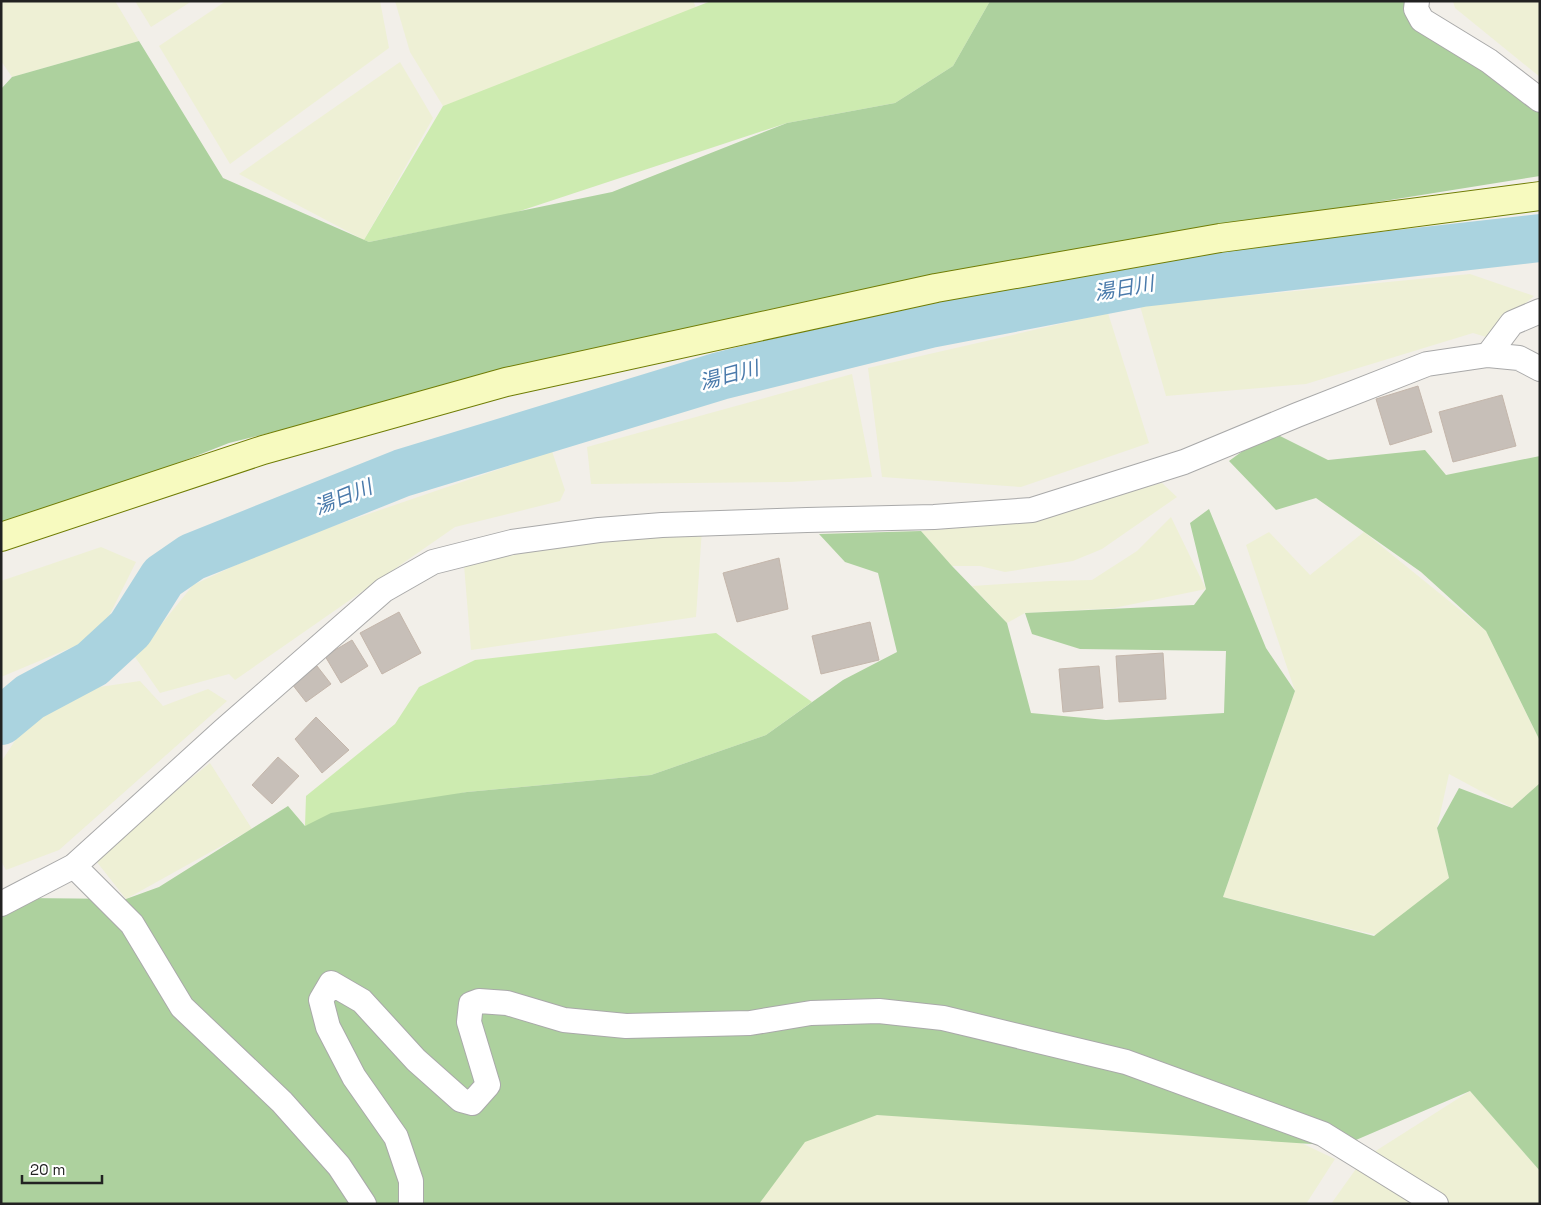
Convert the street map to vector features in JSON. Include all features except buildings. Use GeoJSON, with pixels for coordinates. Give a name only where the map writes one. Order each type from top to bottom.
{"type":"FeatureCollection","features":[{"type":"Feature","properties":{"kind":"street"},"geometry":{"type":"LineString","coordinates":[[1418,1],[1416,10],[1422,20],[1488,61],[1540,100]]}},
{"type":"Feature","properties":{"kind":"street"},"geometry":{"type":"LineString","coordinates":[[1,537],[263,450],[506,382],[953,285],[1220,238],[1540,196]]}},
{"type":"Feature","properties":{"kind":"street"},"geometry":{"type":"LineString","coordinates":[[1488,355],[1512,323],[1540,311]]}},
{"type":"Feature","properties":{"kind":"street"},"geometry":{"type":"LineString","coordinates":[[1,904],[74,866],[224,730],[384,590],[433,562],[512,542],[562,534],[608,530],[710,523],[934,517],[1032,510],[1184,462],[1427,364],[1488,355],[1520,358],[1540,369]]}},
{"type":"Feature","properties":{"kind":"street"},"geometry":{"type":"LineString","coordinates":[[74,866],[132,924],[182,1007],[282,1102],[339,1166],[364,1204]]}},
{"type":"Feature","properties":{"kind":"street"},"geometry":{"type":"LineString","coordinates":[[411,1204],[411,1181],[396,1137],[354,1077],[328,1027],[321,1000],[332,983],[362,1000],[416,1060],[461,1100],[472,1103],[488,1085],[469,1022],[471,1004],[479,1001],[507,1003],[564,1020],[626,1026],[750,1023],[811,1013],[879,1011],[944,1018],[1126,1062],[1322,1134],[1436,1204]]}},
{"type":"Feature","properties":{"kind":"green space"},"geometry":{"type":"Polygon","coordinates":[[[1,1],[115,1],[139,41],[12,77],[1,61],[1,1]]]}},
{"type":"Feature","properties":{"kind":"green space"},"geometry":{"type":"Polygon","coordinates":[[[135,1],[192,1],[151,27],[135,1]]]}},
{"type":"Feature","properties":{"kind":"green space"},"geometry":{"type":"Polygon","coordinates":[[[226,1],[380,1],[389,48],[230,164],[159,46],[226,1]]]}},
{"type":"Feature","properties":{"kind":"green space"},"geometry":{"type":"Polygon","coordinates":[[[395,1],[693,1],[699,14],[443,106],[410,52],[395,1]]]}},
{"type":"Feature","properties":{"kind":"green space"},"geometry":{"type":"Polygon","coordinates":[[[711,1],[990,1],[953,66],[895,103],[787,123],[514,213],[369,242],[364,240],[443,106],[711,1]]]}},
{"type":"Feature","properties":{"kind":"green space"},"geometry":{"type":"Polygon","coordinates":[[[990,1],[1429,1],[1427,14],[1540,111],[1540,176],[1010,261],[767,310],[229,443],[84,500],[1,522],[1,89],[12,77],[139,41],[223,178],[369,242],[612,192],[787,123],[895,103],[953,66],[990,1]]]}},
{"type":"Feature","properties":{"kind":"green space"},"geometry":{"type":"Polygon","coordinates":[[[1453,1],[1540,1],[1540,77],[1455,8],[1453,1]]]}},
{"type":"Feature","properties":{"kind":"green space"},"geometry":{"type":"Polygon","coordinates":[[[400,62],[433,118],[364,240],[239,174],[400,62]]]}},
{"type":"Feature","properties":{"kind":"green space"},"geometry":{"type":"Polygon","coordinates":[[[1470,274],[1534,296],[1486,337],[1473,333],[1306,384],[1166,396],[1140,306],[1470,274]]]}},
{"type":"Feature","properties":{"kind":"green space"},"geometry":{"type":"Polygon","coordinates":[[[1108,313],[1149,443],[1021,487],[882,477],[868,368],[1108,313]]]}},
{"type":"Feature","properties":{"kind":"green space"},"geometry":{"type":"Polygon","coordinates":[[[852,374],[872,477],[790,482],[591,484],[587,447],[852,374]]]}},
{"type":"Feature","properties":{"kind":"green space"},"geometry":{"type":"Polygon","coordinates":[[[1270,431],[1328,460],[1425,450],[1446,475],[1540,456],[1540,741],[1486,631],[1421,572],[1316,498],[1276,510],[1229,461],[1270,431]]]}},
{"type":"Feature","properties":{"kind":"green space"},"geometry":{"type":"Polygon","coordinates":[[[552,451],[565,490],[560,501],[455,527],[235,680],[229,674],[160,693],[135,657],[193,585],[281,544],[552,451]]]}},
{"type":"Feature","properties":{"kind":"green space"},"geometry":{"type":"Polygon","coordinates":[[[1162,483],[1177,497],[1102,549],[1073,561],[1005,572],[980,566],[952,566],[921,531],[997,525],[1162,483]]]}},
{"type":"Feature","properties":{"kind":"green space"},"geometry":{"type":"Polygon","coordinates":[[[1209,509],[1266,648],[1295,691],[1223,897],[1374,936],[1449,878],[1437,828],[1459,788],[1512,808],[1540,783],[1540,1171],[1470,1091],[1342,1146],[877,1115],[805,1142],[759,1204],[1,1204],[1,902],[24,898],[126,899],[159,887],[288,806],[305,826],[331,813],[467,792],[651,775],[766,735],[843,680],[897,652],[878,573],[845,562],[819,534],[921,531],[1007,623],[1031,713],[1106,720],[1224,713],[1226,651],[1080,649],[1032,634],[1025,613],[1194,605],[1206,589],[1190,523],[1209,509]]]}},
{"type":"Feature","properties":{"kind":"green space"},"geometry":{"type":"Polygon","coordinates":[[[1171,517],[1206,589],[1114,608],[1025,613],[1007,623],[972,586],[1092,580],[1137,551],[1171,517]]]}},
{"type":"Feature","properties":{"kind":"green space"},"geometry":{"type":"Polygon","coordinates":[[[702,529],[696,617],[471,650],[464,565],[563,545],[702,529]]]}},
{"type":"Feature","properties":{"kind":"green space"},"geometry":{"type":"Polygon","coordinates":[[[1269,532],[1310,575],[1364,532],[1486,631],[1540,741],[1540,783],[1512,808],[1449,774],[1437,828],[1449,878],[1399,940],[1223,897],[1295,691],[1246,545],[1269,532]]]}},
{"type":"Feature","properties":{"kind":"green space"},"geometry":{"type":"Polygon","coordinates":[[[101,547],[136,562],[99,636],[1,677],[1,581],[101,547]]]}},
{"type":"Feature","properties":{"kind":"green space"},"geometry":{"type":"Polygon","coordinates":[[[716,633],[812,702],[766,735],[651,775],[467,792],[305,826],[306,796],[395,724],[419,687],[475,660],[716,633]]]}},
{"type":"Feature","properties":{"kind":"green space"},"geometry":{"type":"Polygon","coordinates":[[[140,681],[163,706],[208,689],[227,701],[59,850],[6,870],[1,861],[1,762],[45,695],[140,681]]]}},
{"type":"Feature","properties":{"kind":"green space"},"geometry":{"type":"Polygon","coordinates":[[[210,763],[252,829],[126,899],[93,857],[210,763]]]}},
{"type":"Feature","properties":{"kind":"green space"},"geometry":{"type":"Polygon","coordinates":[[[554,1037],[1144,1069],[1335,1159],[1306,1204],[679,1204],[554,1037]]]}},
{"type":"Feature","properties":{"kind":"green space"},"geometry":{"type":"Polygon","coordinates":[[[1470,1091],[1540,1171],[1540,1204],[1331,1204],[1363,1159],[1470,1091]]]}},
{"type":"Feature","properties":{"kind":"waterway","name":"湯日川"},"geometry":{"type":"LineString","coordinates":[[1,721],[30,697],[92,664],[130,629],[163,577],[192,557],[402,473],[720,376],[930,324],[1142,283],[1540,238]]}}]}
